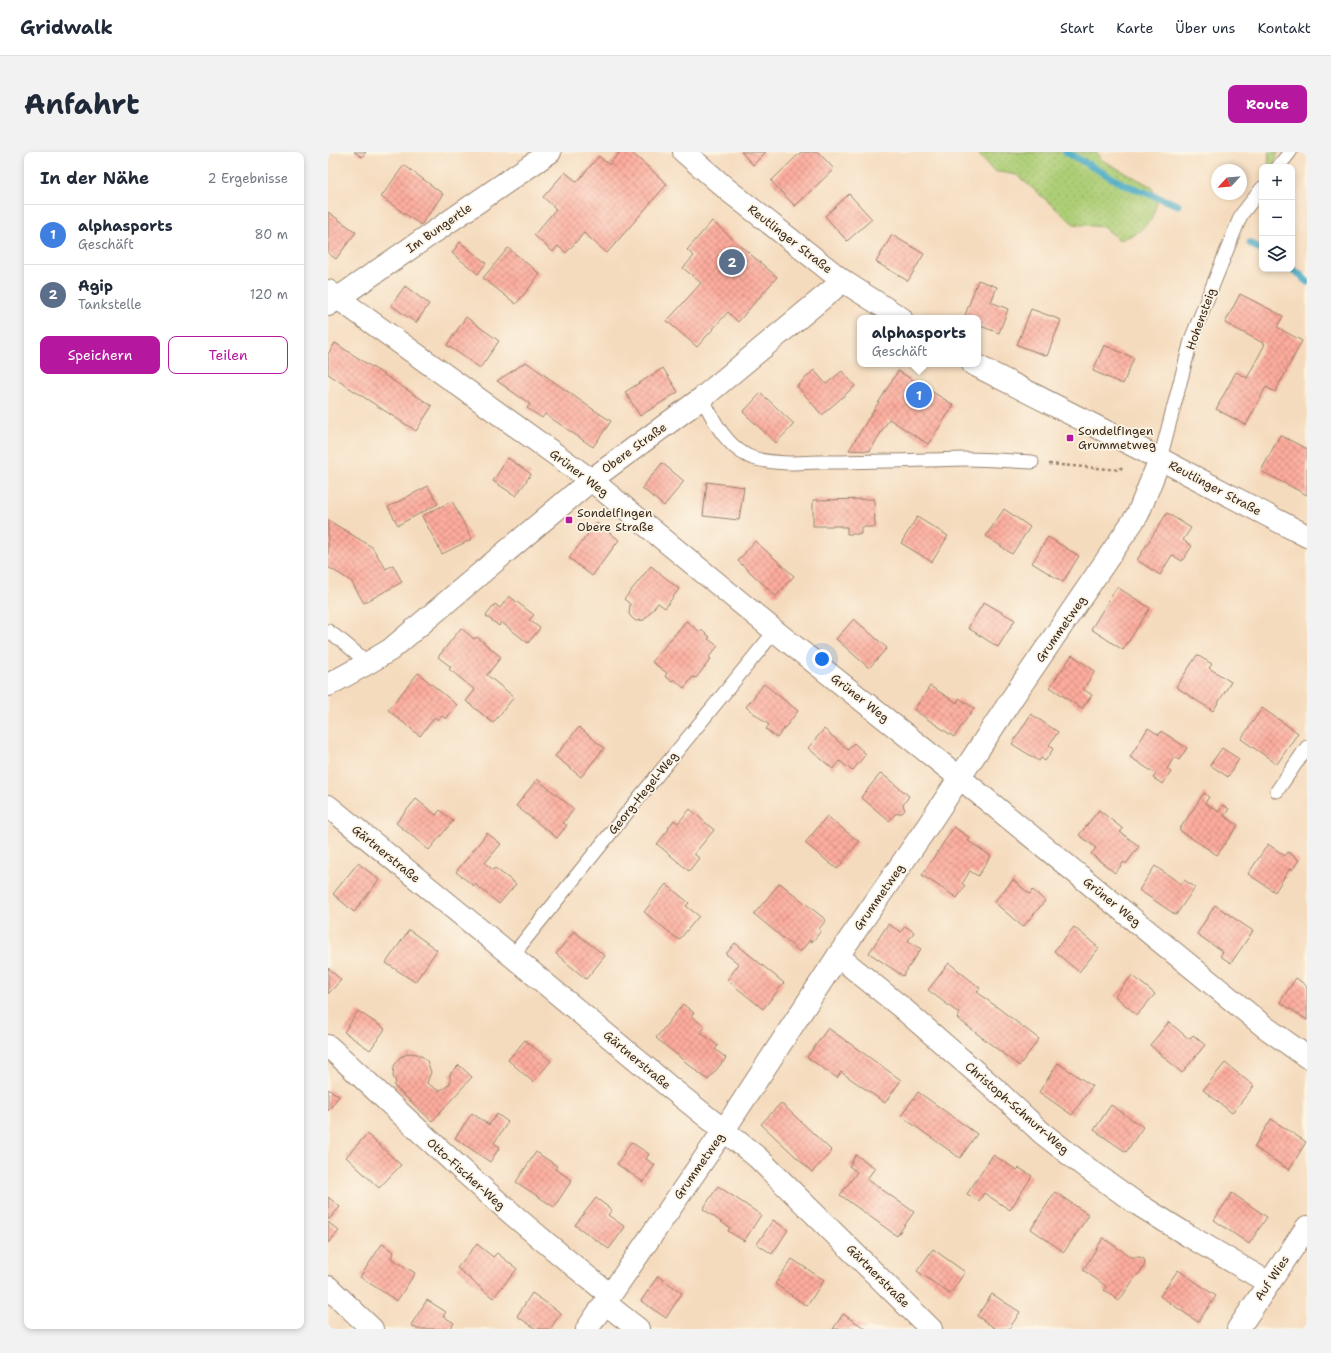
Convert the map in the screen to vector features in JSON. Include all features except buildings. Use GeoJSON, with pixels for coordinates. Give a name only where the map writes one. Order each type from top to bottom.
{"type":"FeatureCollection","features":[{"type":"Feature","properties":{"kind":"street","name":"Im Bungertle"},"geometry":{"type":"LineString","coordinates":[[331,298],[550,152]]}},
{"type":"Feature","properties":{"kind":"street","name":"Reutlinger Straße"},"geometry":{"type":"LineString","coordinates":[[684,152],[729,191],[843,281],[896,315]]}},
{"type":"Feature","properties":{"kind":"street","name":"Obere Straße"},"geometry":{"type":"LineString","coordinates":[[328,685],[390,650],[590,480],[702,398],[843,281]]}},
{"type":"Feature","properties":{"kind":"street","name":"Grüner Weg"},"geometry":{"type":"LineString","coordinates":[[331,298],[590,480],[775,631],[960,778],[1225,995],[1307,1058]]}},
{"type":"Feature","properties":{"kind":"street","name":"Reutlinger Straße"},"geometry":{"type":"LineString","coordinates":[[979,367],[1160,458],[1307,536]]}},
{"type":"Feature","properties":{"kind":"street","name":"Grummetweg"},"geometry":{"type":"LineString","coordinates":[[587,1329],[724,1130],[838,956],[1138,514],[1160,458]]}},
{"type":"Feature","properties":{"kind":"street","name":"Gärtnerstraße"},"geometry":{"type":"LineString","coordinates":[[328,806],[512,956],[672,1090],[724,1130],[767,1167],[931,1329]]}},
{"type":"Feature","properties":{"kind":"street","name":"Christoph-Schnurr-Weg"},"geometry":{"type":"LineString","coordinates":[[838,956],[901,1007],[993,1087],[1042,1133],[1087,1168],[1136,1203],[1169,1224],[1269,1283]]}},
{"type":"Feature","properties":{"kind":"street","name":"Otto-Fischer-Weg"},"geometry":{"type":"LineString","coordinates":[[328,1046],[493,1199],[554,1250],[608,1299],[638,1329]]}},
{"type":"Feature","properties":{"kind":"street","name":"Auf Wies"},"geometry":{"type":"LineString","coordinates":[[1238,1329],[1307,1227]]}},
{"type":"Feature","properties":{"kind":"street"},"geometry":{"type":"LineString","coordinates":[[328,1287],[372,1329]]}},
{"type":"Feature","properties":{"kind":"lane"},"geometry":{"type":"LineString","coordinates":[[1280,164],[1290,152]]}},
{"type":"Feature","properties":{"kind":"lane","name":"Hohensteig"},"geometry":{"type":"LineString","coordinates":[[1160,458],[1192,337],[1241,215],[1259,192]]}},
{"type":"Feature","properties":{"kind":"lane"},"geometry":{"type":"LineString","coordinates":[[702,398],[716,423],[730,442],[748,456],[770,462],[793,463],[967,459],[1032,462]]}},
{"type":"Feature","properties":{"kind":"lane"},"geometry":{"type":"LineString","coordinates":[[328,631],[368,663]]}},
{"type":"Feature","properties":{"kind":"lane","name":"Georg-Hegel-Weg"},"geometry":{"type":"LineString","coordinates":[[512,956],[775,631]]}},
{"type":"Feature","properties":{"kind":"lane"},"geometry":{"type":"LineString","coordinates":[[1277,791],[1307,748]]}},
{"type":"Feature","properties":{"kind":"path"},"geometry":{"type":"LineString","coordinates":[[1032,462],[1120,470],[1133,445]]}},
{"type":"Feature","properties":{"kind":"green space"},"geometry":{"type":"Polygon","coordinates":[[[977,152],[1097,152],[1100,159],[1152,187],[1157,202],[1151,220],[1137,233],[1120,240],[1103,227],[1074,224],[1017,175],[993,171],[977,152]]]}},
{"type":"Feature","properties":{"kind":"green space"},"geometry":{"type":"Polygon","coordinates":[[[1269,152],[1278,152],[1275,162],[1268,164],[1269,152]]]}},
{"type":"Feature","properties":{"kind":"waterway"},"geometry":{"type":"LineString","coordinates":[[1066,152],[1123,184],[1178,205]]}},
{"type":"Feature","properties":{"kind":"waterway"},"geometry":{"type":"LineString","coordinates":[[1250,243],[1259,249]]}},
{"type":"Feature","properties":{"kind":"waterway"},"geometry":{"type":"LineString","coordinates":[[1295,271],[1307,282]]}},
{"type":"Feature","properties":{"kind":"place","name":"Agip"},"geometry":{"type":"Point","coordinates":[732,262]}},
{"type":"Feature","properties":{"kind":"place","name":"alphasports"},"geometry":{"type":"Point","coordinates":[919,395]}},
{"type":"Feature","properties":{"kind":"place","name":"Sondelfingen Grummetweg"},"geometry":{"type":"Point","coordinates":[1070,438]}},
{"type":"Feature","properties":{"kind":"place","name":"Sondelfingen Obere Straße"},"geometry":{"type":"Point","coordinates":[569,520]}}]}
